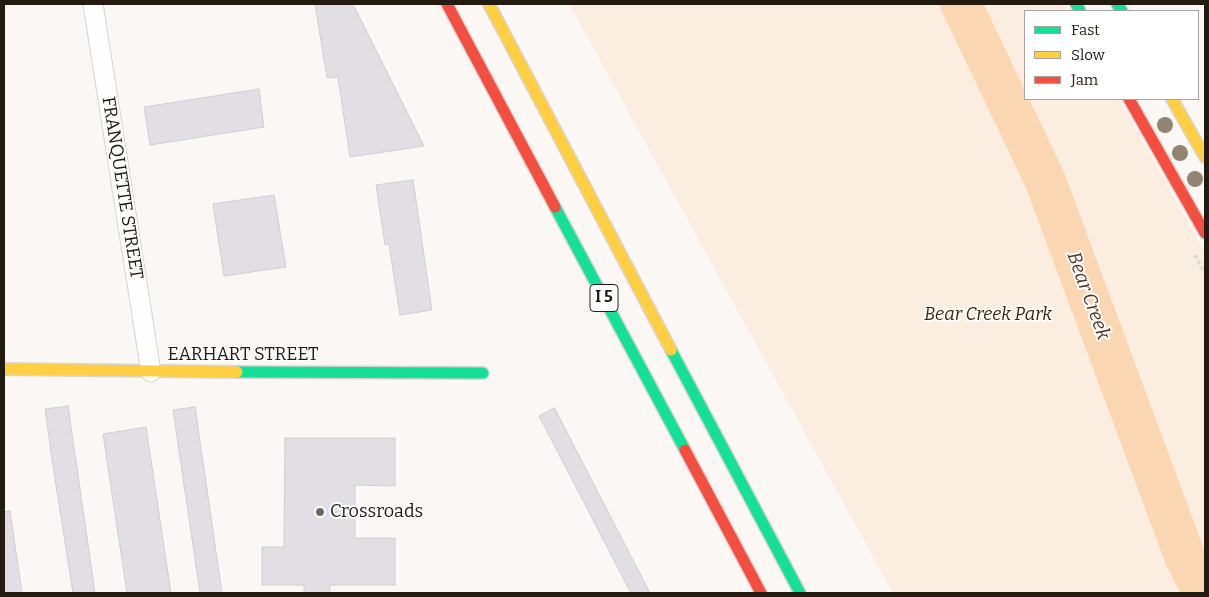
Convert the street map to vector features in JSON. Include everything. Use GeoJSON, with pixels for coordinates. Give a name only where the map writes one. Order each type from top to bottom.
{"type":"FeatureCollection","features":[{"type":"Feature","properties":{"kind":"main road","name":"I 5"},"geometry":{"type":"LineString","coordinates":[[447,4],[761,593]]}},
{"type":"Feature","properties":{"kind":"main road","name":"I 5"},"geometry":{"type":"LineString","coordinates":[[488,4],[800,593]]}},
{"type":"Feature","properties":{"kind":"main road"},"geometry":{"type":"LineString","coordinates":[[1131,100],[1205,233]]}},
{"type":"Feature","properties":{"kind":"main road"},"geometry":{"type":"LineString","coordinates":[[1173,100],[1205,157]]}},
{"type":"Feature","properties":{"kind":"main road","name":"EARHART STREET"},"geometry":{"type":"LineString","coordinates":[[4,369],[151,372],[483,373]]}},
{"type":"Feature","properties":{"kind":"street","name":"FRANQUETTE STREET"},"geometry":{"type":"LineString","coordinates":[[93,4],[151,372]]}},
{"type":"Feature","properties":{"kind":"green space","name":"Bear Creek Park"},"geometry":{"type":"Polygon","coordinates":[[[569,4],[1066,4],[1069,10],[1024,10],[1024,100],[1120,100],[1205,253],[1205,593],[893,593],[569,4]]]}},
{"type":"Feature","properties":{"kind":"building"},"geometry":{"type":"Polygon","coordinates":[[[315,4],[353,4],[424,146],[350,157],[338,77],[327,78],[315,4]]]}},
{"type":"Feature","properties":{"kind":"building"},"geometry":{"type":"Polygon","coordinates":[[[259,89],[264,127],[150,145],[144,107],[259,89]]]}},
{"type":"Feature","properties":{"kind":"building"},"geometry":{"type":"Polygon","coordinates":[[[413,180],[432,310],[400,315],[389,244],[385,245],[376,185],[413,180]]]}},
{"type":"Feature","properties":{"kind":"building"},"geometry":{"type":"Polygon","coordinates":[[[274,195],[286,267],[224,276],[213,204],[274,195]]]}},
{"type":"Feature","properties":{"kind":"building"},"geometry":{"type":"Polygon","coordinates":[[[68,406],[95,593],[73,593],[53,466],[45,409],[68,406]]]}},
{"type":"Feature","properties":{"kind":"building"},"geometry":{"type":"Polygon","coordinates":[[[195,407],[222,593],[200,593],[173,410],[195,407]]]}},
{"type":"Feature","properties":{"kind":"building"},"geometry":{"type":"Polygon","coordinates":[[[554,408],[650,593],[631,593],[539,416],[554,408]]]}},
{"type":"Feature","properties":{"kind":"building"},"geometry":{"type":"Polygon","coordinates":[[[146,427],[171,593],[127,593],[103,434],[146,427]]]}},
{"type":"Feature","properties":{"kind":"building","name":"Crossroads"},"geometry":{"type":"Polygon","coordinates":[[[285,438],[395,438],[395,486],[355,485],[355,538],[395,538],[395,585],[330,585],[330,593],[304,593],[304,585],[262,585],[262,547],[284,547],[285,438]]]}},
{"type":"Feature","properties":{"kind":"building"},"geometry":{"type":"Polygon","coordinates":[[[10,511],[22,593],[4,593],[4,512],[10,511]]]}},
{"type":"Feature","properties":{"kind":"waterway","name":"Bear Creek"},"geometry":{"type":"LineString","coordinates":[[961,4],[1045,180],[1185,557],[1203,593]]}},
{"type":"Feature","properties":{"kind":"traffic: fast"},"geometry":{"type":"LineString","coordinates":[[1076,4],[1079,10]]}},
{"type":"Feature","properties":{"kind":"traffic: fast"},"geometry":{"type":"LineString","coordinates":[[1117,4],[1121,10]]}},
{"type":"Feature","properties":{"kind":"traffic: fast"},"geometry":{"type":"LineString","coordinates":[[555,207],[685,450]]}},
{"type":"Feature","properties":{"kind":"traffic: fast"},"geometry":{"type":"LineString","coordinates":[[671,350],[800,593]]}},
{"type":"Feature","properties":{"kind":"traffic: fast"},"geometry":{"type":"LineString","coordinates":[[237,372],[483,373]]}},
{"type":"Feature","properties":{"kind":"traffic: slow"},"geometry":{"type":"LineString","coordinates":[[489,4],[671,350]]}},
{"type":"Feature","properties":{"kind":"traffic: slow"},"geometry":{"type":"LineString","coordinates":[[1173,100],[1205,157]]}},
{"type":"Feature","properties":{"kind":"traffic: slow"},"geometry":{"type":"LineString","coordinates":[[4,369],[237,372]]}},
{"type":"Feature","properties":{"kind":"traffic: jam"},"geometry":{"type":"LineString","coordinates":[[447,4],[555,207]]}},
{"type":"Feature","properties":{"kind":"traffic: jam"},"geometry":{"type":"LineString","coordinates":[[1130,100],[1205,233]]}},
{"type":"Feature","properties":{"kind":"traffic: jam"},"geometry":{"type":"LineString","coordinates":[[685,450],[761,593]]}},
{"type":"Feature","properties":{"kind":"place","name":"Crossroads"},"geometry":{"type":"Point","coordinates":[320,512]}}]}
